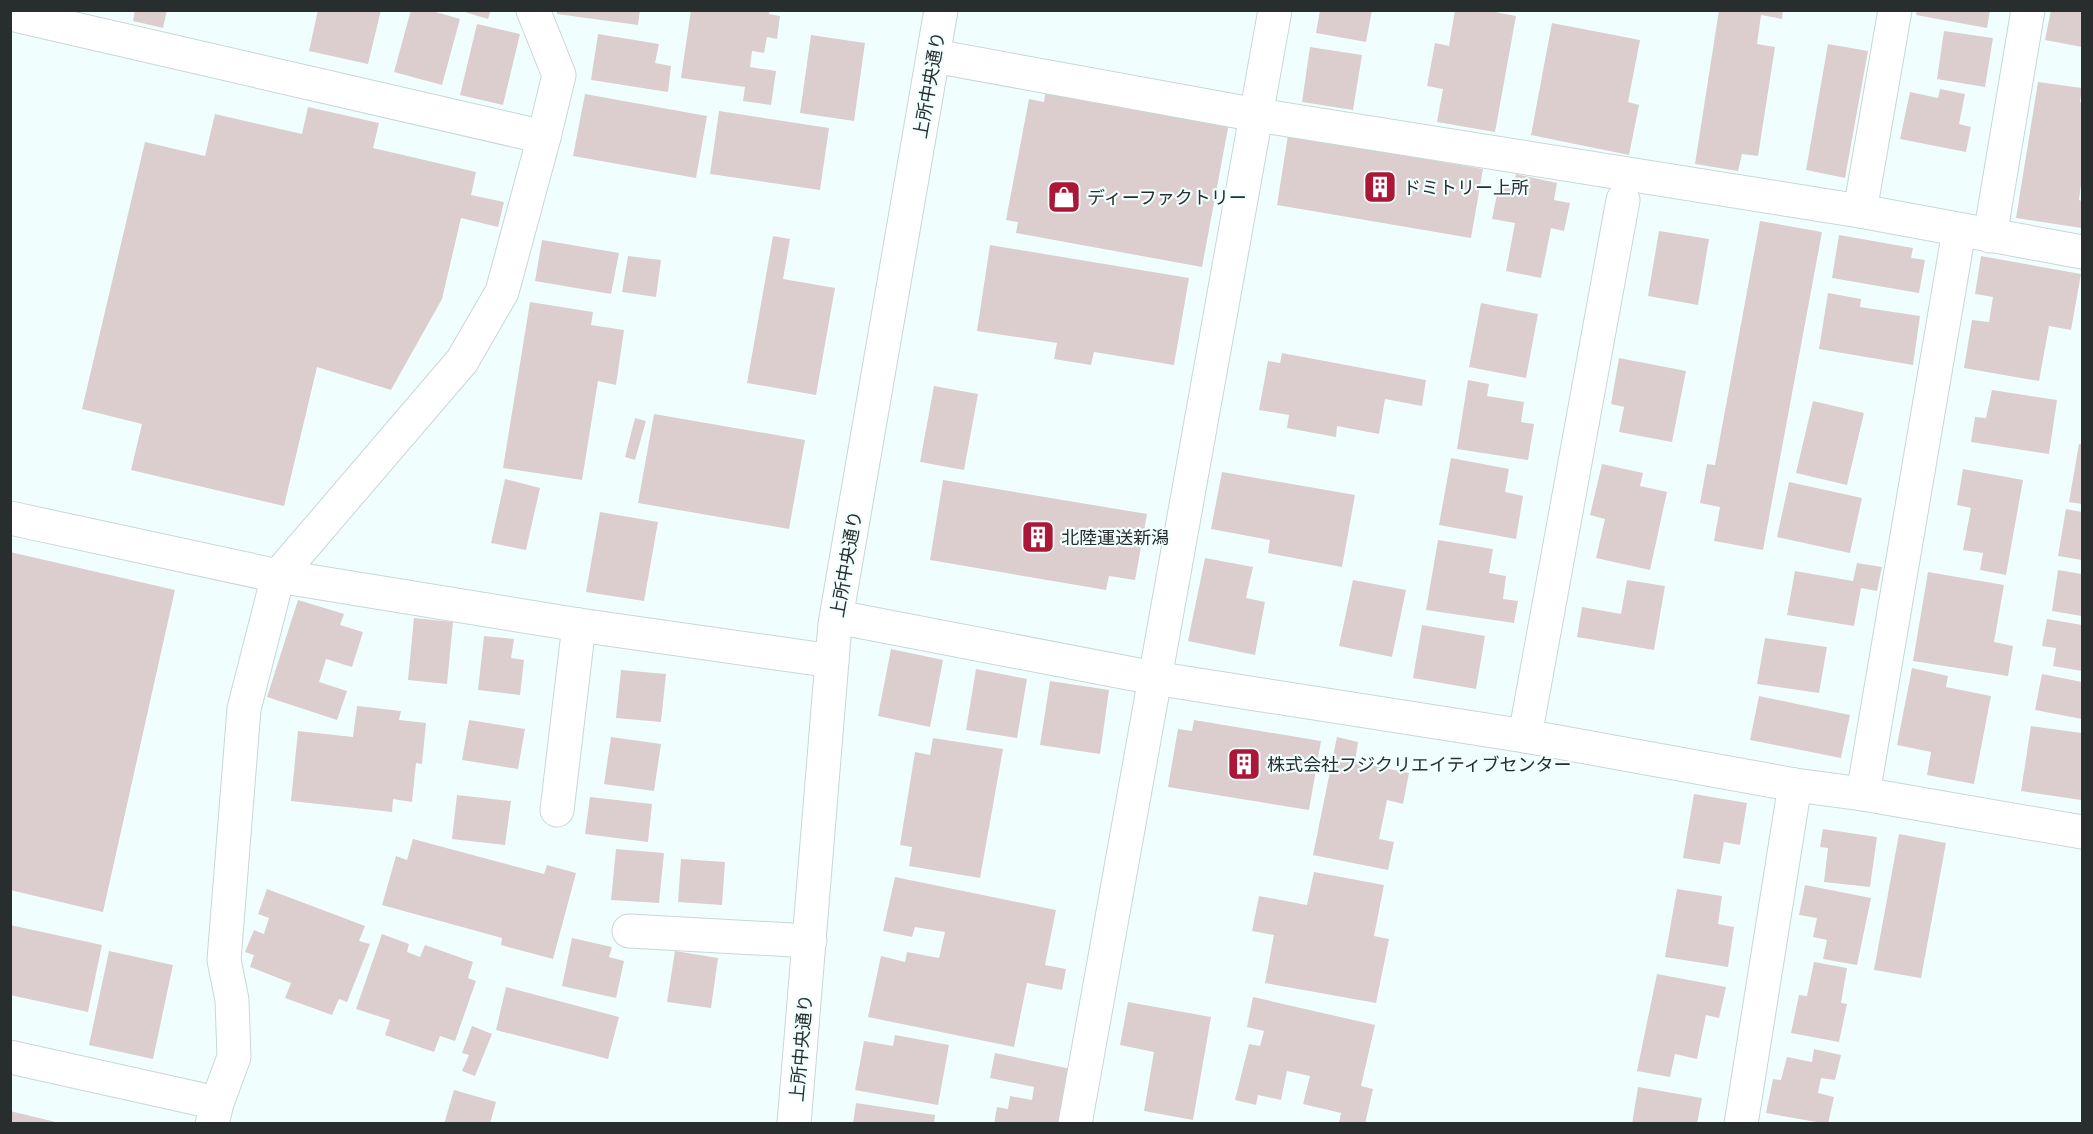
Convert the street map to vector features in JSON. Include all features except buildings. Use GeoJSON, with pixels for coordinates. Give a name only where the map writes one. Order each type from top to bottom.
{"type":"FeatureCollection","features":[{"type":"Feature","properties":{"kind":"street"},"geometry":{"type":"LineString","coordinates":[[10,1057],[215,1113],[234,1057],[232,1000],[224,960],[244,709],[278,576],[462,360],[502,292],[559,75],[533,10]]}},
{"type":"Feature","properties":{"kind":"street","name":"上所中央通り"},"geometry":{"type":"LineString","coordinates":[[794,1124],[837,617],[941,10]]}},
{"type":"Feature","properties":{"kind":"street"},"geometry":{"type":"LineString","coordinates":[[1075,1124],[1275,10]]}},
{"type":"Feature","properties":{"kind":"street"},"geometry":{"type":"LineString","coordinates":[[1860,212],[1895,10]]}},
{"type":"Feature","properties":{"kind":"street"},"geometry":{"type":"LineString","coordinates":[[1863,794],[1974,233],[2028,10]]}},
{"type":"Feature","properties":{"kind":"street"},"geometry":{"type":"LineString","coordinates":[[10,14],[544,137]]}},
{"type":"Feature","properties":{"kind":"street"},"geometry":{"type":"LineString","coordinates":[[934,56],[1257,115],[1860,212],[2082,252]]}},
{"type":"Feature","properties":{"kind":"street"},"geometry":{"type":"LineString","coordinates":[[1525,736],[1623,201]]}},
{"type":"Feature","properties":{"kind":"street"},"geometry":{"type":"LineString","coordinates":[[10,518],[278,576],[579,625],[832,661]]}},
{"type":"Feature","properties":{"kind":"street"},"geometry":{"type":"LineString","coordinates":[[837,617],[1154,678],[1525,736],[1795,785],[1863,794],[2082,832]]}},
{"type":"Feature","properties":{"kind":"street"},"geometry":{"type":"LineString","coordinates":[[557,810],[579,625]]}},
{"type":"Feature","properties":{"kind":"street"},"geometry":{"type":"LineString","coordinates":[[1741,1124],[1795,785]]}},
{"type":"Feature","properties":{"kind":"street"},"geometry":{"type":"LineString","coordinates":[[629,931],[810,941]]}},
{"type":"Feature","properties":{"kind":"place","name":"ドミトリー上所"},"geometry":{"type":"Point","coordinates":[1380,187]}},
{"type":"Feature","properties":{"kind":"place","name":"ディーファクトリー"},"geometry":{"type":"Point","coordinates":[1064,197]}},
{"type":"Feature","properties":{"kind":"place","name":"北陸運送新潟"},"geometry":{"type":"Point","coordinates":[1038,537]}},
{"type":"Feature","properties":{"kind":"place","name":"株式会社フジクリエイティブセンター"},"geometry":{"type":"Point","coordinates":[1244,764]}}]}
